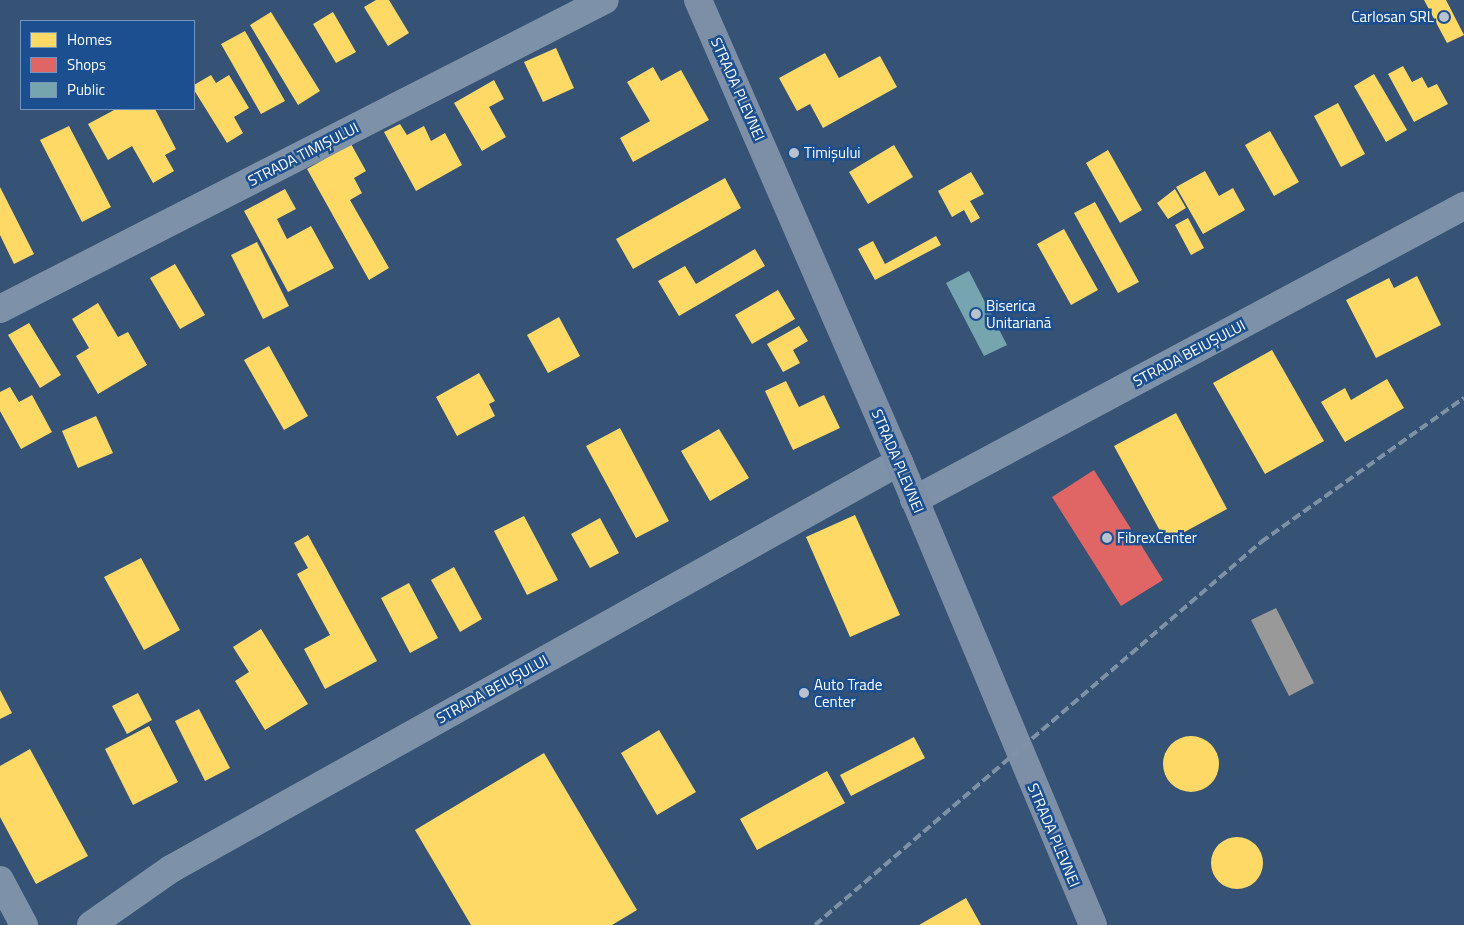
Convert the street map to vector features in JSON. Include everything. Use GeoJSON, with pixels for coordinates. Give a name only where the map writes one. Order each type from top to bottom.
{"type":"FeatureCollection","features":[{"type":"Feature","properties":{"kind":"main road","name":"STRADA PLEVNEI"},"geometry":{"type":"LineString","coordinates":[[698,0],[899,462],[1093,925]]}},
{"type":"Feature","properties":{"kind":"street","name":"STRADA TIMIȘULUI"},"geometry":{"type":"LineString","coordinates":[[0,309],[605,0]]}},
{"type":"Feature","properties":{"kind":"street","name":"STRADA BEIUȘULUI"},"geometry":{"type":"LineString","coordinates":[[914,500],[1464,206]]}},
{"type":"Feature","properties":{"kind":"street","name":"STRADA BEIUȘULUI"},"geometry":{"type":"LineString","coordinates":[[91,925],[171,868],[899,462]]}},
{"type":"Feature","properties":{"kind":"street"},"geometry":{"type":"LineString","coordinates":[[0,880],[24,925]]}},
{"type":"Feature","properties":{"kind":"building: Homes"},"geometry":{"type":"Polygon","coordinates":[[[376,0],[389,0],[409,33],[388,46],[364,7],[376,0]]]}},
{"type":"Feature","properties":{"kind":"building: Homes","name":"Carlosan SRL"},"geometry":{"type":"Polygon","coordinates":[[[1424,0],[1446,0],[1464,35],[1447,43],[1424,0]]]}},
{"type":"Feature","properties":{"kind":"building: Homes"},"geometry":{"type":"Polygon","coordinates":[[[271,12],[320,91],[298,105],[250,25],[271,12]]]}},
{"type":"Feature","properties":{"kind":"building: Homes"},"geometry":{"type":"Polygon","coordinates":[[[333,12],[356,52],[336,63],[313,24],[333,12]]]}},
{"type":"Feature","properties":{"kind":"building: Homes"},"geometry":{"type":"Polygon","coordinates":[[[245,31],[285,101],[261,114],[221,44],[245,31]]]}},
{"type":"Feature","properties":{"kind":"building: Homes"},"geometry":{"type":"Polygon","coordinates":[[[556,48],[574,88],[543,102],[524,62],[556,48]]]}},
{"type":"Feature","properties":{"kind":"building: Homes"},"geometry":{"type":"Polygon","coordinates":[[[825,53],[839,78],[880,56],[897,87],[823,128],[810,104],[797,111],[779,78],[825,53]]]}},
{"type":"Feature","properties":{"kind":"building: Homes"},"geometry":{"type":"Polygon","coordinates":[[[1403,66],[1412,82],[1422,77],[1428,88],[1437,84],[1448,104],[1414,122],[1388,74],[1403,66]]]}},
{"type":"Feature","properties":{"kind":"building: Homes"},"geometry":{"type":"Polygon","coordinates":[[[653,67],[661,81],[681,70],[709,120],[633,162],[620,138],[650,121],[627,82],[653,67]]]}},
{"type":"Feature","properties":{"kind":"building: Homes"},"geometry":{"type":"Polygon","coordinates":[[[1374,74],[1407,130],[1386,142],[1354,86],[1374,74]]]}},
{"type":"Feature","properties":{"kind":"building: Homes"},"geometry":{"type":"Polygon","coordinates":[[[211,75],[216,83],[229,75],[249,108],[234,117],[243,133],[227,143],[195,92],[195,84],[211,75]]]}},
{"type":"Feature","properties":{"kind":"building: Homes"},"geometry":{"type":"Polygon","coordinates":[[[494,80],[504,99],[489,107],[506,137],[482,151],[454,103],[494,80]]]}},
{"type":"Feature","properties":{"kind":"building: Homes"},"geometry":{"type":"Polygon","coordinates":[[[1338,103],[1365,154],[1341,167],[1314,116],[1338,103]]]}},
{"type":"Feature","properties":{"kind":"building: Homes"},"geometry":{"type":"Polygon","coordinates":[[[114,110],[156,110],[176,149],[165,155],[174,171],[153,183],[132,146],[108,160],[88,124],[114,110]]]}},
{"type":"Feature","properties":{"kind":"building: Homes"},"geometry":{"type":"Polygon","coordinates":[[[400,124],[407,135],[424,126],[431,141],[445,133],[462,165],[416,191],[384,132],[400,124]]]}},
{"type":"Feature","properties":{"kind":"building: Homes"},"geometry":{"type":"Polygon","coordinates":[[[69,126],[111,207],[82,222],[40,140],[69,126]]]}},
{"type":"Feature","properties":{"kind":"building: Homes"},"geometry":{"type":"Polygon","coordinates":[[[1270,131],[1299,182],[1274,196],[1245,145],[1270,131]]]}},
{"type":"Feature","properties":{"kind":"building: Homes"},"geometry":{"type":"Polygon","coordinates":[[[351,144],[366,171],[354,178],[362,193],[350,200],[389,268],[369,280],[307,169],[351,144]]]}},
{"type":"Feature","properties":{"kind":"building: Homes"},"geometry":{"type":"Polygon","coordinates":[[[894,145],[913,177],[868,204],[849,172],[894,145]]]}},
{"type":"Feature","properties":{"kind":"building: Homes"},"geometry":{"type":"Polygon","coordinates":[[[1108,150],[1142,210],[1120,223],[1086,163],[1108,150]]]}},
{"type":"Feature","properties":{"kind":"building: Homes"},"geometry":{"type":"Polygon","coordinates":[[[1205,171],[1219,196],[1233,188],[1245,210],[1203,234],[1176,187],[1205,171]]]}},
{"type":"Feature","properties":{"kind":"building: Homes"},"geometry":{"type":"Polygon","coordinates":[[[971,172],[984,194],[970,201],[980,218],[971,223],[964,210],[952,217],[938,191],[971,172]]]}},
{"type":"Feature","properties":{"kind":"building: Homes"},"geometry":{"type":"Polygon","coordinates":[[[725,178],[741,208],[633,269],[616,239],[725,178]]]}},
{"type":"Feature","properties":{"kind":"building: Homes"},"geometry":{"type":"Polygon","coordinates":[[[0,187],[34,254],[14,264],[0,235],[0,187]]]}},
{"type":"Feature","properties":{"kind":"building: Homes"},"geometry":{"type":"Polygon","coordinates":[[[285,189],[296,209],[277,219],[287,239],[311,226],[334,268],[288,292],[244,211],[285,189]]]}},
{"type":"Feature","properties":{"kind":"building: Homes"},"geometry":{"type":"Polygon","coordinates":[[[1175,189],[1186,208],[1168,219],[1157,203],[1175,189]]]}},
{"type":"Feature","properties":{"kind":"building: Homes"},"geometry":{"type":"Polygon","coordinates":[[[1095,202],[1139,282],[1118,293],[1074,213],[1095,202]]]}},
{"type":"Feature","properties":{"kind":"building: Homes"},"geometry":{"type":"Polygon","coordinates":[[[1188,218],[1204,248],[1191,255],[1175,225],[1188,218]]]}},
{"type":"Feature","properties":{"kind":"building: Homes"},"geometry":{"type":"Polygon","coordinates":[[[1064,229],[1098,290],[1071,305],[1037,244],[1064,229]]]}},
{"type":"Feature","properties":{"kind":"building: Homes"},"geometry":{"type":"Polygon","coordinates":[[[936,236],[941,245],[875,280],[858,249],[873,241],[885,264],[936,236]]]}},
{"type":"Feature","properties":{"kind":"building: Homes"},"geometry":{"type":"Polygon","coordinates":[[[257,242],[289,306],[263,319],[231,255],[257,242]]]}},
{"type":"Feature","properties":{"kind":"building: Homes"},"geometry":{"type":"Polygon","coordinates":[[[755,249],[765,266],[679,316],[658,281],[685,266],[696,284],[755,249]]]}},
{"type":"Feature","properties":{"kind":"building: Homes"},"geometry":{"type":"Polygon","coordinates":[[[175,264],[205,315],[180,329],[150,278],[175,264]]]}},
{"type":"Feature","properties":{"kind":"building: Homes"},"geometry":{"type":"Polygon","coordinates":[[[1417,276],[1441,325],[1376,358],[1346,300],[1389,278],[1394,288],[1417,276]]]}},
{"type":"Feature","properties":{"kind":"building: Homes"},"geometry":{"type":"Polygon","coordinates":[[[778,290],[795,319],[752,344],[735,315],[778,290]]]}},
{"type":"Feature","properties":{"kind":"building: Homes"},"geometry":{"type":"Polygon","coordinates":[[[98,303],[118,337],[128,332],[147,365],[98,394],[76,356],[89,348],[72,319],[98,303]]]}},
{"type":"Feature","properties":{"kind":"building: Homes"},"geometry":{"type":"Polygon","coordinates":[[[559,317],[580,356],[548,373],[527,335],[559,317]]]}},
{"type":"Feature","properties":{"kind":"building: Homes"},"geometry":{"type":"Polygon","coordinates":[[[29,323],[61,375],[40,388],[8,335],[29,323]]]}},
{"type":"Feature","properties":{"kind":"building: Homes"},"geometry":{"type":"Polygon","coordinates":[[[799,326],[808,341],[793,350],[800,363],[783,372],[767,344],[799,326]]]}},
{"type":"Feature","properties":{"kind":"building: Homes"},"geometry":{"type":"Polygon","coordinates":[[[269,346],[308,416],[284,430],[244,360],[269,346]]]}},
{"type":"Feature","properties":{"kind":"building: Homes"},"geometry":{"type":"Polygon","coordinates":[[[1272,350],[1324,441],[1265,474],[1213,383],[1272,350]]]}},
{"type":"Feature","properties":{"kind":"building: Homes"},"geometry":{"type":"Polygon","coordinates":[[[479,373],[495,401],[489,404],[495,416],[457,436],[436,397],[479,373]]]}},
{"type":"Feature","properties":{"kind":"building: Homes"},"geometry":{"type":"Polygon","coordinates":[[[1387,379],[1404,408],[1345,442],[1321,402],[1345,388],[1351,400],[1387,379]]]}},
{"type":"Feature","properties":{"kind":"building: Homes"},"geometry":{"type":"Polygon","coordinates":[[[786,381],[799,407],[824,395],[840,428],[793,450],[765,391],[786,381]]]}},
{"type":"Feature","properties":{"kind":"building: Homes"},"geometry":{"type":"Polygon","coordinates":[[[10,387],[19,402],[32,395],[52,432],[21,449],[0,411],[0,392],[10,387]]]}},
{"type":"Feature","properties":{"kind":"building: Homes"},"geometry":{"type":"Polygon","coordinates":[[[1176,413],[1227,509],[1166,542],[1114,446],[1176,413]]]}},
{"type":"Feature","properties":{"kind":"building: Homes"},"geometry":{"type":"Polygon","coordinates":[[[96,416],[113,453],[78,468],[62,431],[96,416]]]}},
{"type":"Feature","properties":{"kind":"building: Homes"},"geometry":{"type":"Polygon","coordinates":[[[620,428],[669,521],[636,538],[586,446],[620,428]]]}},
{"type":"Feature","properties":{"kind":"building: Homes"},"geometry":{"type":"Polygon","coordinates":[[[719,429],[749,478],[710,501],[681,451],[719,429]]]}},
{"type":"Feature","properties":{"kind":"building: Homes"},"geometry":{"type":"Polygon","coordinates":[[[855,515],[900,615],[850,637],[806,537],[855,515]]]}},
{"type":"Feature","properties":{"kind":"building: Homes"},"geometry":{"type":"Polygon","coordinates":[[[524,516],[558,580],[527,595],[494,531],[524,516]]]}},
{"type":"Feature","properties":{"kind":"building: Homes"},"geometry":{"type":"Polygon","coordinates":[[[600,518],[619,553],[590,568],[571,534],[600,518]]]}},
{"type":"Feature","properties":{"kind":"building: Homes"},"geometry":{"type":"Polygon","coordinates":[[[308,535],[377,661],[325,689],[304,649],[330,635],[297,574],[308,568],[294,543],[308,535]]]}},
{"type":"Feature","properties":{"kind":"building: Homes"},"geometry":{"type":"Polygon","coordinates":[[[141,558],[180,630],[144,650],[104,577],[141,558]]]}},
{"type":"Feature","properties":{"kind":"building: Homes"},"geometry":{"type":"Polygon","coordinates":[[[454,567],[482,619],[460,632],[431,580],[454,567]]]}},
{"type":"Feature","properties":{"kind":"building: Homes"},"geometry":{"type":"Polygon","coordinates":[[[409,583],[438,638],[410,653],[381,598],[409,583]]]}},
{"type":"Feature","properties":{"kind":"building: Homes"},"geometry":{"type":"Polygon","coordinates":[[[261,629],[308,704],[265,730],[235,681],[249,672],[233,647],[261,629]]]}},
{"type":"Feature","properties":{"kind":"building: Homes"},"geometry":{"type":"Polygon","coordinates":[[[0,690],[12,713],[0,719],[0,690]]]}},
{"type":"Feature","properties":{"kind":"building: Homes"},"geometry":{"type":"Polygon","coordinates":[[[138,693],[152,720],[127,734],[112,706],[138,693]]]}},
{"type":"Feature","properties":{"kind":"building: Homes"},"geometry":{"type":"Polygon","coordinates":[[[199,709],[230,768],[205,781],[175,721],[199,709]]]}},
{"type":"Feature","properties":{"kind":"building: Homes"},"geometry":{"type":"Polygon","coordinates":[[[149,726],[178,782],[133,805],[105,749],[149,726]]]}},
{"type":"Feature","properties":{"kind":"building: Homes"},"geometry":{"type":"Polygon","coordinates":[[[659,730],[696,792],[657,815],[621,753],[659,730]]]}},
{"type":"Feature","properties":{"kind":"building: Homes"},"geometry":{"type":"Polygon","coordinates":[[[1185,736],[1197,736],[1211,744],[1219,758],[1217,775],[1211,784],[1197,792],[1185,792],[1175,787],[1168,780],[1163,770],[1163,758],[1168,748],[1175,741],[1185,736]]]}},
{"type":"Feature","properties":{"kind":"building: Homes"},"geometry":{"type":"Polygon","coordinates":[[[914,737],[925,758],[851,796],[840,775],[914,737]]]}},
{"type":"Feature","properties":{"kind":"building: Homes"},"geometry":{"type":"Polygon","coordinates":[[[30,749],[88,856],[36,884],[0,817],[0,766],[30,749]]]}},
{"type":"Feature","properties":{"kind":"building: Homes"},"geometry":{"type":"Polygon","coordinates":[[[544,753],[637,910],[612,925],[471,925],[415,830],[544,753]]]}},
{"type":"Feature","properties":{"kind":"building: Homes"},"geometry":{"type":"Polygon","coordinates":[[[827,771],[845,803],[757,850],[740,819],[827,771]]]}},
{"type":"Feature","properties":{"kind":"building: Homes"},"geometry":{"type":"Polygon","coordinates":[[[1237,837],[1247,839],[1255,845],[1261,853],[1263,863],[1261,873],[1255,881],[1247,887],[1237,889],[1227,887],[1219,881],[1213,873],[1211,863],[1213,853],[1219,845],[1227,839],[1237,837]]]}},
{"type":"Feature","properties":{"kind":"building: Homes"},"geometry":{"type":"Polygon","coordinates":[[[966,898],[981,925],[919,925],[966,898]]]}},
{"type":"Feature","properties":{"kind":"building: Shops","name":"FibrexCenter"},"geometry":{"type":"Polygon","coordinates":[[[1094,470],[1163,580],[1121,606],[1052,497],[1094,470]]]}},
{"type":"Feature","properties":{"kind":"building: Public","name":"Biserica Unitariană"},"geometry":{"type":"Polygon","coordinates":[[[969,271],[1007,345],[984,356],[946,283],[969,271]]]}},
{"type":"Feature","properties":{"kind":"building: Industry"},"geometry":{"type":"Polygon","coordinates":[[[1276,608],[1314,683],[1289,696],[1251,620],[1276,608]]]}},
{"type":"Feature","properties":{"kind":"railway"},"geometry":{"type":"LineString","coordinates":[[815,925],[1261,542],[1464,398]]}},
{"type":"Feature","properties":{"kind":"place","name":"Carlosan SRL"},"geometry":{"type":"Point","coordinates":[1444,17]}},
{"type":"Feature","properties":{"kind":"place","name":"Timișului"},"geometry":{"type":"Point","coordinates":[794,153]}},
{"type":"Feature","properties":{"kind":"place","name":"Biserica Unitariană"},"geometry":{"type":"Point","coordinates":[976,314]}},
{"type":"Feature","properties":{"kind":"place","name":"FibrexCenter"},"geometry":{"type":"Point","coordinates":[1107,538]}},
{"type":"Feature","properties":{"kind":"place","name":"Auto Trade Center"},"geometry":{"type":"Point","coordinates":[804,693]}}]}
